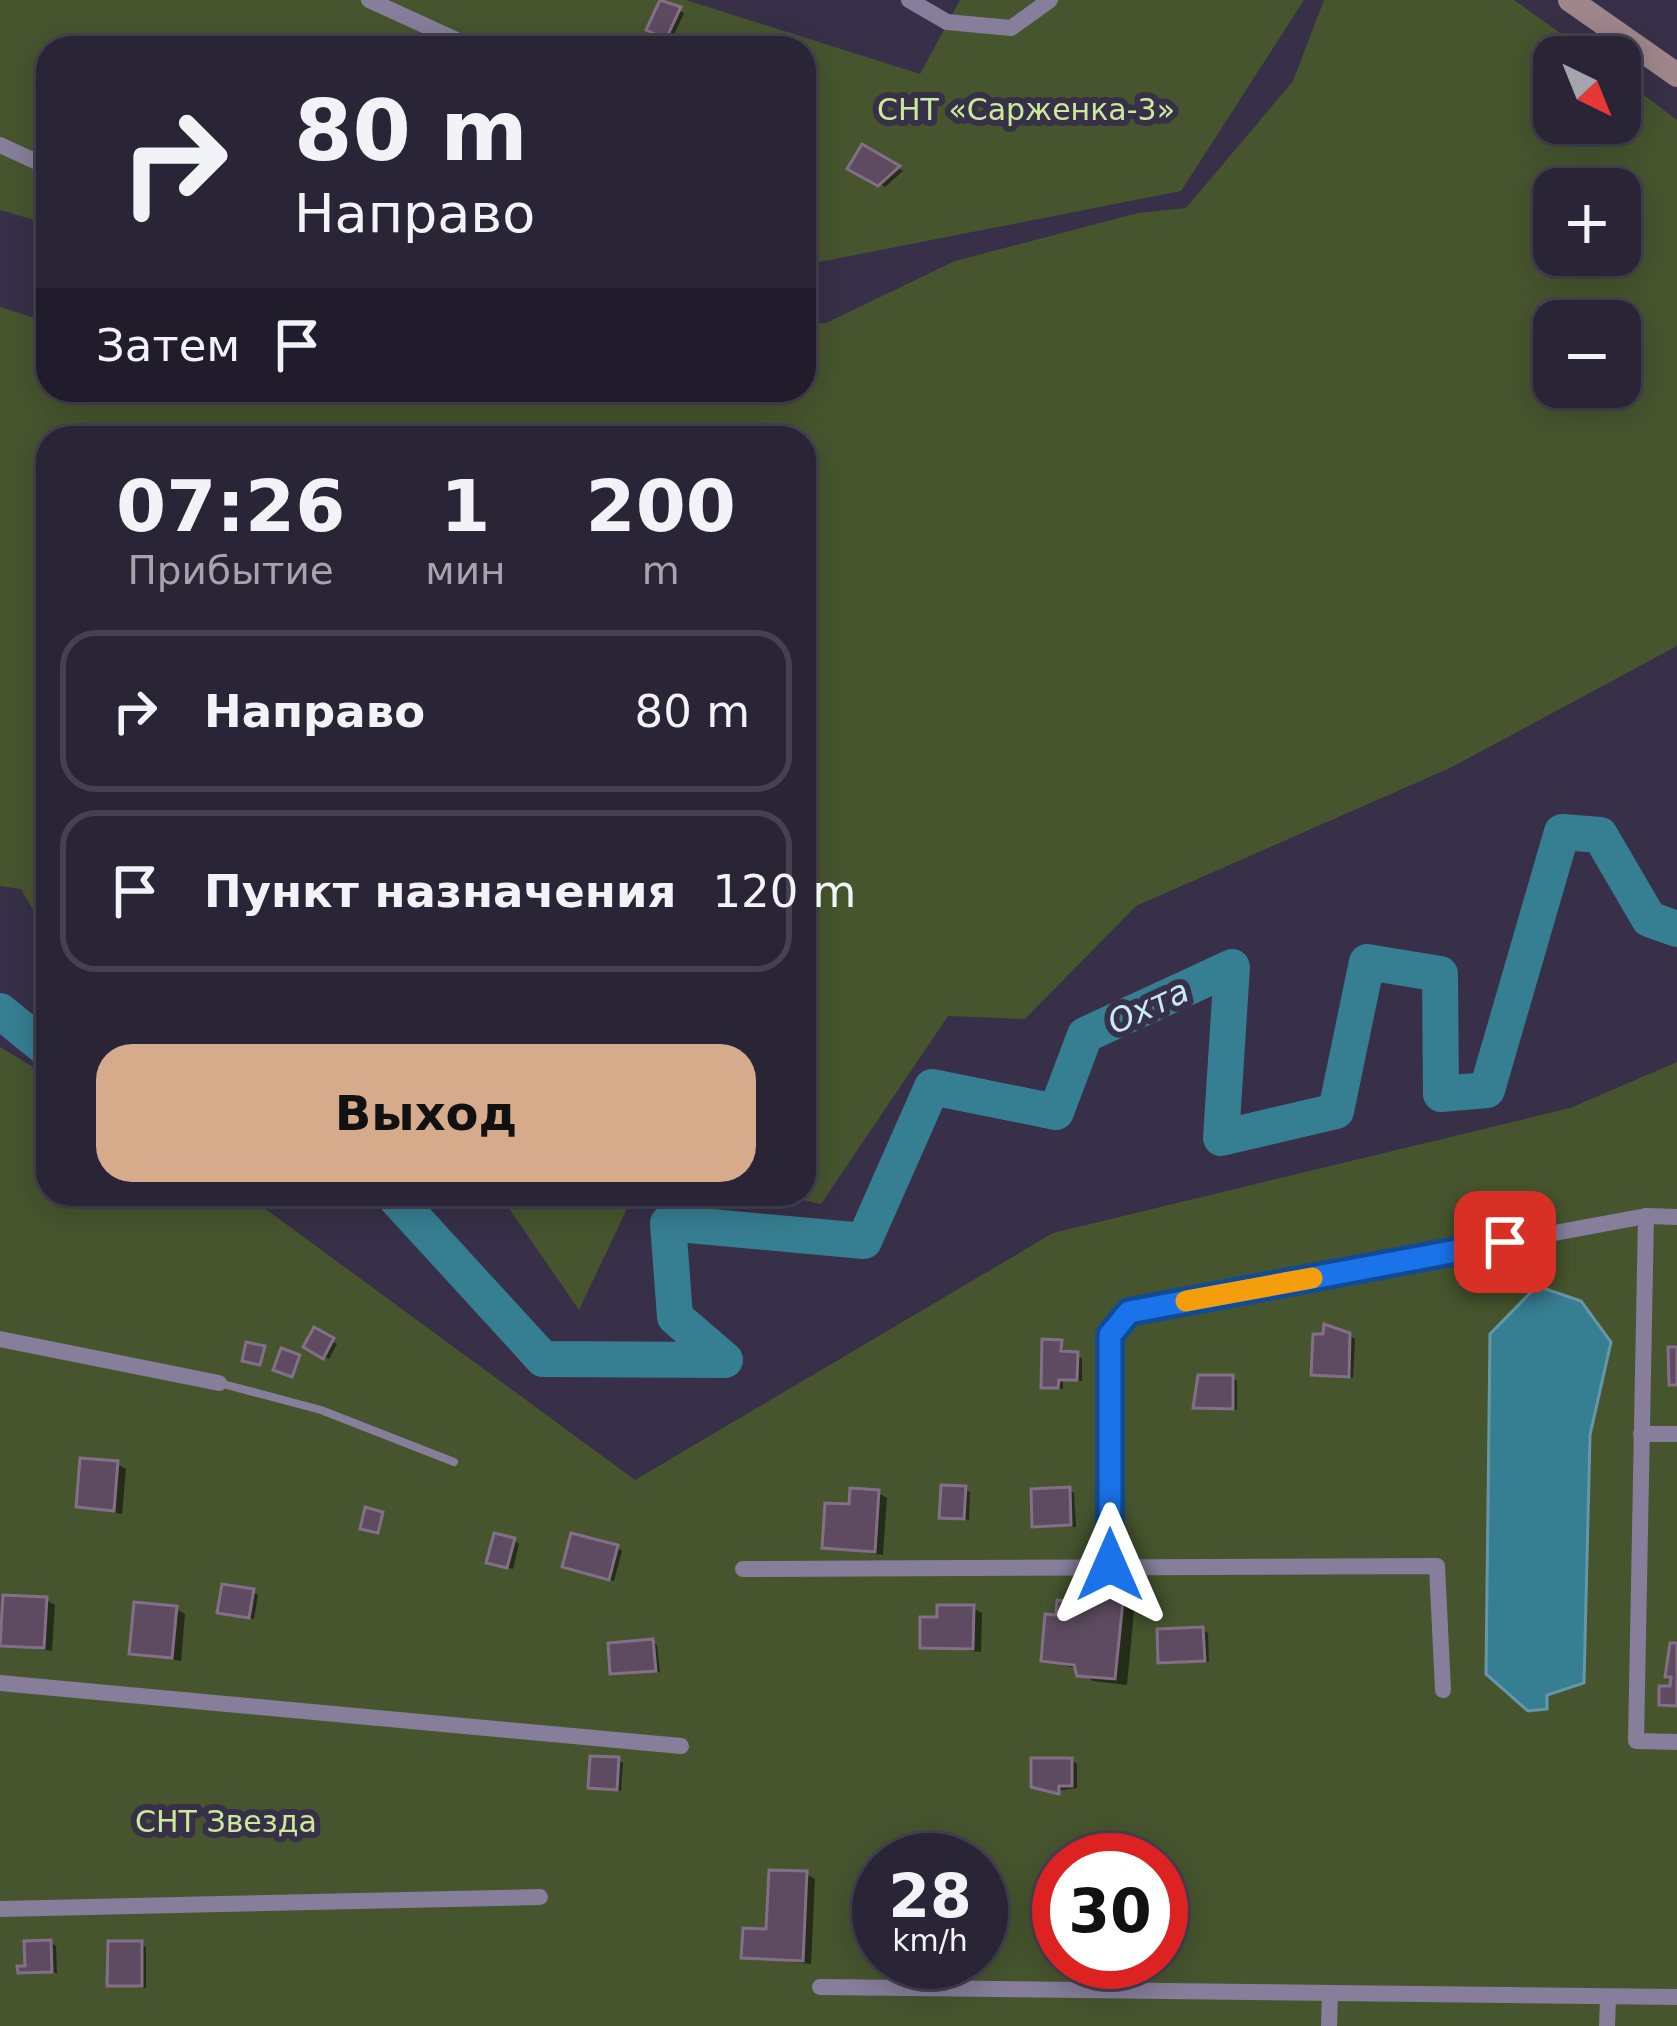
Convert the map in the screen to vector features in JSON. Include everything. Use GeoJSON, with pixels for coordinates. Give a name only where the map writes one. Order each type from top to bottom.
{"type":"FeatureCollection","features":[{"type":"Feature","properties":{"kind":"main road"},"geometry":{"type":"LineString","coordinates":[[1570,0],[1677,75]]}},
{"type":"Feature","properties":{"kind":"street"},"geometry":{"type":"LineString","coordinates":[[369,0],[448,36]]}},
{"type":"Feature","properties":{"kind":"street"},"geometry":{"type":"LineString","coordinates":[[909,0],[947,22],[1011,28],[1050,0]]}},
{"type":"Feature","properties":{"kind":"street"},"geometry":{"type":"LineString","coordinates":[[0,146],[36,162]]}},
{"type":"Feature","properties":{"kind":"street"},"geometry":{"type":"LineString","coordinates":[[1110,1565],[1110,1335],[1129,1312],[1646,1216],[1677,1217]]}},
{"type":"Feature","properties":{"kind":"street"},"geometry":{"type":"LineString","coordinates":[[1646,1216],[1636,1741],[1677,1742]]}},
{"type":"Feature","properties":{"kind":"street"},"geometry":{"type":"LineString","coordinates":[[0,1339],[219,1383]]}},
{"type":"Feature","properties":{"kind":"street"},"geometry":{"type":"LineString","coordinates":[[1641,1434],[1677,1434]]}},
{"type":"Feature","properties":{"kind":"street"},"geometry":{"type":"LineString","coordinates":[[743,1570],[1437,1566],[1443,1690]]}},
{"type":"Feature","properties":{"kind":"street"},"geometry":{"type":"LineString","coordinates":[[0,1683],[681,1746]]}},
{"type":"Feature","properties":{"kind":"street"},"geometry":{"type":"LineString","coordinates":[[0,1909],[540,1897]]}},
{"type":"Feature","properties":{"kind":"street"},"geometry":{"type":"LineString","coordinates":[[820,1987],[1608,1999],[1677,1996]]}},
{"type":"Feature","properties":{"kind":"street"},"geometry":{"type":"LineString","coordinates":[[1330,1994],[1330,2026]]}},
{"type":"Feature","properties":{"kind":"street"},"geometry":{"type":"LineString","coordinates":[[1607,2026],[1608,1999]]}},
{"type":"Feature","properties":{"kind":"lane"},"geometry":{"type":"LineString","coordinates":[[219,1383],[321,1410],[454,1462]]}},
{"type":"Feature","properties":{"kind":"green space","name":"СНТ «Сарженка-3»"},"geometry":{"type":"Polygon","coordinates":[[[0,0],[686,0],[800,36],[36,36],[36,220],[0,210],[0,0]]]}},
{"type":"Feature","properties":{"kind":"green space","name":"СНТ «Сарженка-3»"},"geometry":{"type":"Polygon","coordinates":[[[960,0],[1304,0],[1181,191],[816,263],[816,41],[920,74],[960,0]]]}},
{"type":"Feature","properties":{"kind":"green space"},"geometry":{"type":"Polygon","coordinates":[[[1324,0],[1514,0],[1565,36],[1533,36],[1533,144],[1641,144],[1641,93],[1677,120],[1677,646],[1450,768],[1136,906],[1025,1019],[948,1016],[821,1204],[816,1203],[816,426],[36,426],[36,915],[21,889],[0,886],[0,307],[36,318],[36,402],[816,402],[816,323],[826,323],[955,261],[1138,213],[1186,208],[1293,81],[1324,0]]]}},
{"type":"Feature","properties":{"kind":"green space","name":"СНТ Звезда"},"geometry":{"type":"Polygon","coordinates":[[[0,1047],[36,1069],[36,1206],[261,1206],[635,1480],[1053,1233],[1570,1108],[1677,1062],[1677,2026],[0,2026],[0,1047]]]}},
{"type":"Feature","properties":{"kind":"green space"},"geometry":{"type":"Polygon","coordinates":[[[507,1206],[628,1206],[579,1310],[507,1206]]]}},
{"type":"Feature","properties":{"kind":"water"},"geometry":{"type":"Polygon","coordinates":[[[1537,1286],[1581,1301],[1611,1342],[1590,1435],[1584,1683],[1547,1695],[1547,1709],[1528,1711],[1486,1674],[1490,1334],[1537,1286]]]}},
{"type":"Feature","properties":{"kind":"building"},"geometry":{"type":"Polygon","coordinates":[[[660,0],[681,7],[667,36],[646,30],[660,0]]]}},
{"type":"Feature","properties":{"kind":"building"},"geometry":{"type":"Polygon","coordinates":[[[862,144],[900,166],[878,186],[847,169],[862,144]]]}},
{"type":"Feature","properties":{"kind":"building"},"geometry":{"type":"Polygon","coordinates":[[[1324,1324],[1350,1333],[1349,1377],[1311,1375],[1313,1334],[1323,1334],[1324,1324]]]}},
{"type":"Feature","properties":{"kind":"building"},"geometry":{"type":"Polygon","coordinates":[[[314,1327],[334,1338],[323,1359],[303,1347],[314,1327]]]}},
{"type":"Feature","properties":{"kind":"building"},"geometry":{"type":"Polygon","coordinates":[[[1042,1339],[1062,1340],[1061,1351],[1078,1352],[1077,1380],[1059,1380],[1058,1388],[1041,1388],[1042,1339]]]}},
{"type":"Feature","properties":{"kind":"building"},"geometry":{"type":"Polygon","coordinates":[[[246,1342],[265,1346],[260,1365],[242,1361],[246,1342]]]}},
{"type":"Feature","properties":{"kind":"building"},"geometry":{"type":"Polygon","coordinates":[[[1668,1347],[1677,1347],[1677,1385],[1669,1385],[1668,1347]]]}},
{"type":"Feature","properties":{"kind":"building"},"geometry":{"type":"Polygon","coordinates":[[[281,1348],[300,1355],[292,1377],[273,1370],[281,1348]]]}},
{"type":"Feature","properties":{"kind":"building"},"geometry":{"type":"Polygon","coordinates":[[[1198,1375],[1233,1375],[1233,1409],[1193,1408],[1198,1375]]]}},
{"type":"Feature","properties":{"kind":"building"},"geometry":{"type":"Polygon","coordinates":[[[80,1458],[118,1461],[114,1511],[76,1507],[80,1458]]]}},
{"type":"Feature","properties":{"kind":"building"},"geometry":{"type":"Polygon","coordinates":[[[941,1485],[966,1486],[964,1519],[939,1518],[941,1485]]]}},
{"type":"Feature","properties":{"kind":"building"},"geometry":{"type":"Polygon","coordinates":[[[1070,1487],[1071,1525],[1032,1527],[1031,1489],[1070,1487]]]}},
{"type":"Feature","properties":{"kind":"building"},"geometry":{"type":"Polygon","coordinates":[[[850,1488],[879,1490],[875,1552],[822,1548],[825,1503],[849,1504],[850,1488]]]}},
{"type":"Feature","properties":{"kind":"building"},"geometry":{"type":"Polygon","coordinates":[[[365,1507],[383,1512],[378,1533],[360,1529],[365,1507]]]}},
{"type":"Feature","properties":{"kind":"building"},"geometry":{"type":"Polygon","coordinates":[[[494,1533],[515,1538],[507,1568],[486,1563],[494,1533]]]}},
{"type":"Feature","properties":{"kind":"building"},"geometry":{"type":"Polygon","coordinates":[[[571,1533],[618,1545],[609,1580],[562,1567],[571,1533]]]}},
{"type":"Feature","properties":{"kind":"building"},"geometry":{"type":"Polygon","coordinates":[[[222,1584],[254,1589],[249,1618],[217,1613],[222,1584]]]}},
{"type":"Feature","properties":{"kind":"building"},"geometry":{"type":"Polygon","coordinates":[[[1073,1586],[1124,1591],[1115,1679],[1077,1676],[1074,1665],[1041,1661],[1045,1614],[1056,1615],[1057,1600],[1071,1602],[1073,1586]]]}},
{"type":"Feature","properties":{"kind":"building"},"geometry":{"type":"Polygon","coordinates":[[[3,1595],[47,1597],[44,1648],[0,1646],[3,1595]]]}},
{"type":"Feature","properties":{"kind":"building"},"geometry":{"type":"Polygon","coordinates":[[[134,1602],[177,1606],[172,1658],[129,1654],[134,1602]]]}},
{"type":"Feature","properties":{"kind":"building"},"geometry":{"type":"Polygon","coordinates":[[[937,1605],[974,1605],[973,1649],[920,1648],[920,1617],[937,1617],[937,1605]]]}},
{"type":"Feature","properties":{"kind":"building"},"geometry":{"type":"Polygon","coordinates":[[[1203,1627],[1205,1661],[1158,1663],[1157,1629],[1203,1627]]]}},
{"type":"Feature","properties":{"kind":"building"},"geometry":{"type":"Polygon","coordinates":[[[653,1639],[656,1671],[610,1674],[608,1643],[653,1639]]]}},
{"type":"Feature","properties":{"kind":"building"},"geometry":{"type":"Polygon","coordinates":[[[1670,1643],[1677,1643],[1677,1706],[1659,1705],[1659,1686],[1670,1686],[1671,1677],[1665,1677],[1670,1643]]]}},
{"type":"Feature","properties":{"kind":"building"},"geometry":{"type":"Polygon","coordinates":[[[590,1756],[619,1757],[617,1790],[588,1788],[590,1756]]]}},
{"type":"Feature","properties":{"kind":"building"},"geometry":{"type":"Polygon","coordinates":[[[1031,1758],[1072,1758],[1072,1786],[1059,1786],[1059,1794],[1031,1787],[1031,1758]]]}},
{"type":"Feature","properties":{"kind":"building"},"geometry":{"type":"Polygon","coordinates":[[[769,1870],[807,1871],[803,1961],[741,1958],[743,1928],[766,1929],[769,1870]]]}},
{"type":"Feature","properties":{"kind":"building"},"geometry":{"type":"Polygon","coordinates":[[[51,1940],[52,1972],[18,1973],[17,1966],[25,1966],[24,1941],[51,1940]]]}},
{"type":"Feature","properties":{"kind":"building"},"geometry":{"type":"Polygon","coordinates":[[[108,1941],[142,1941],[142,1986],[107,1986],[108,1941]]]}},
{"type":"Feature","properties":{"kind":"waterway","name":"Охта"},"geometry":{"type":"LineString","coordinates":[[403,1206],[543,1359],[725,1360],[675,1317],[668,1223],[864,1241],[932,1087],[1056,1112],[1085,1035],[1232,967],[1221,1138],[1336,1111],[1367,962],[1440,974],[1441,1094],[1487,1090],[1562,832],[1600,835],[1649,919],[1677,929]]}},
{"type":"Feature","properties":{"kind":"waterway","name":"Охта"},"geometry":{"type":"LineString","coordinates":[[0,1011],[36,1040]]}},
{"type":"Feature","properties":{"kind":"slow traffic"},"geometry":{"type":"LineString","coordinates":[[1186,1301],[1312,1278]]}},
{"type":"Feature","properties":{"kind":"route"},"geometry":{"type":"LineString","coordinates":[[1110,1565],[1110,1335],[1129,1312],[1505,1242]]}}]}
